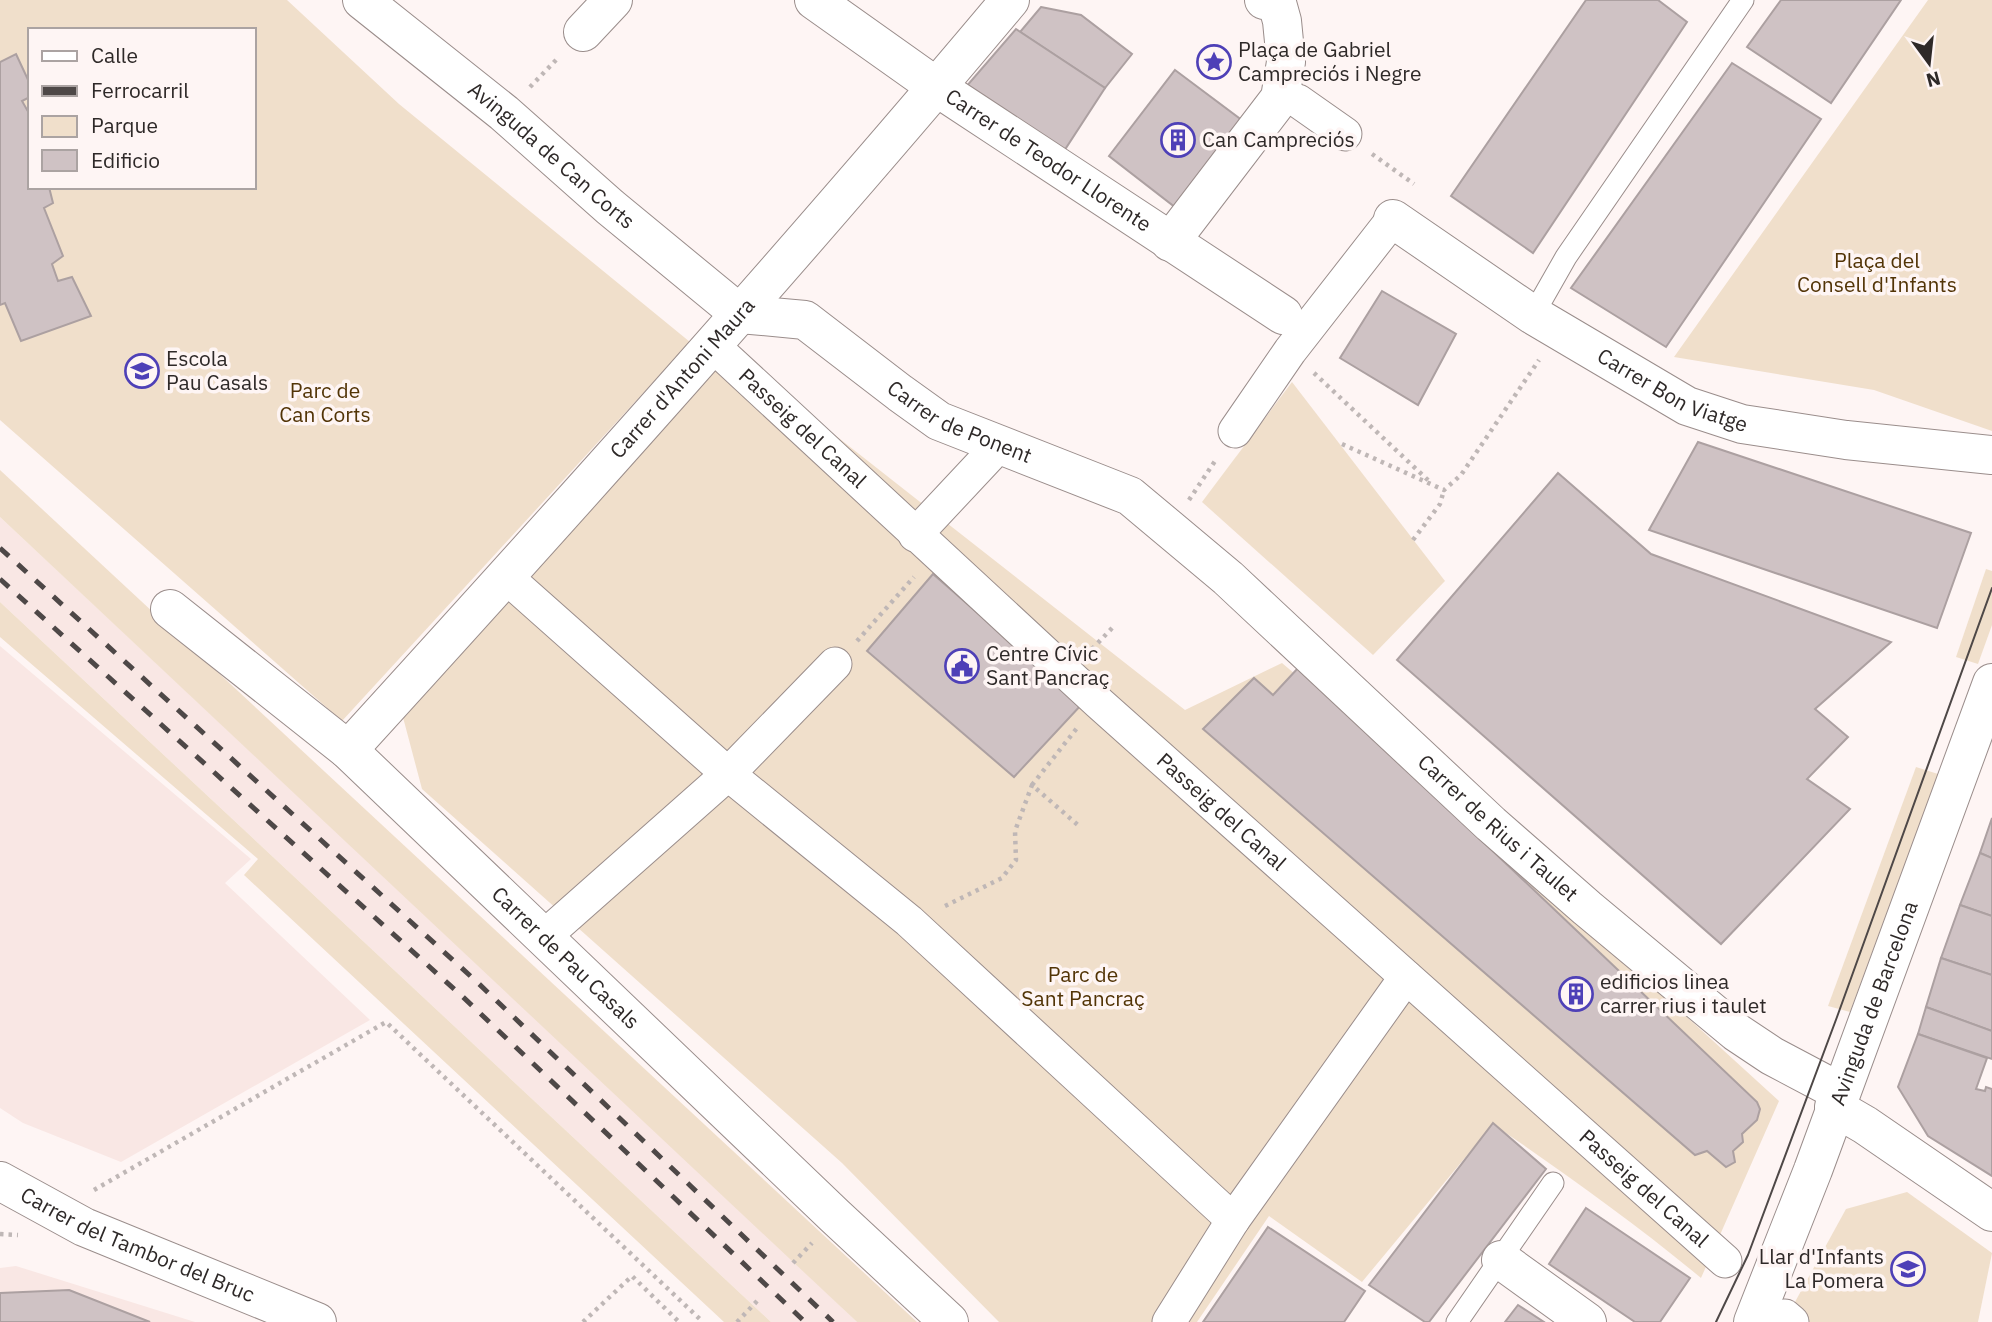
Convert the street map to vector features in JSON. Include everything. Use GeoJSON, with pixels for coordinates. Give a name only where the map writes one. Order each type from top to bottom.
{"type":"FeatureCollection","features":[{"type":"Feature","properties":{"kind":"street","name":"Avinguda de Can Corts"},"geometry":{"type":"LineString","coordinates":[[362,0],[504,113],[610,207],[740,314]]}},
{"type":"Feature","properties":{"kind":"street"},"geometry":{"type":"LineString","coordinates":[[583,32],[613,0]]}},
{"type":"Feature","properties":{"kind":"street","name":"Carrer de Teodor Llorente"},"geometry":{"type":"LineString","coordinates":[[814,0],[938,88],[1170,242],[1287,333]]}},
{"type":"Feature","properties":{"kind":"street","name":"Carrer d'Antoni Maura"},"geometry":{"type":"LineString","coordinates":[[348,750],[740,314],[938,88],[1010,0]]}},
{"type":"Feature","properties":{"kind":"street"},"geometry":{"type":"LineString","coordinates":[[1170,242],[1279,98],[1286,62],[1278,1]]}},
{"type":"Feature","properties":{"kind":"street"},"geometry":{"type":"LineString","coordinates":[[1298,101],[1345,134]]}},
{"type":"Feature","properties":{"kind":"street"},"geometry":{"type":"LineString","coordinates":[[1236,431],[1287,333],[1393,219]]}},
{"type":"Feature","properties":{"kind":"street","name":"Carrer Bon Viatge"},"geometry":{"type":"LineString","coordinates":[[1393,219],[1533,315],[1687,407],[1742,424],[1846,440],[1992,455]]}},
{"type":"Feature","properties":{"kind":"street","name":"Carrer de Ponent"},"geometry":{"type":"LineString","coordinates":[[740,314],[805,320],[939,421],[1184,519]]}},
{"type":"Feature","properties":{"kind":"street","name":"Passeig del Canal"},"geometry":{"type":"LineString","coordinates":[[723,355],[1099,703],[1725,1261]]}},
{"type":"Feature","properties":{"kind":"street"},"geometry":{"type":"LineString","coordinates":[[925,544],[989,456]]}},
{"type":"Feature","properties":{"kind":"street","name":"Carrer de Rius i Taulet"},"geometry":{"type":"LineString","coordinates":[[1184,519],[1228,578],[1491,824],[1587,908],[1736,1032],[1837,1100],[1865,1125],[1992,1212]]}},
{"type":"Feature","properties":{"kind":"street"},"geometry":{"type":"LineString","coordinates":[[505,576],[728,774],[909,921],[1233,1220]]}},
{"type":"Feature","properties":{"kind":"street","name":"Carrer de Pau Casals"},"geometry":{"type":"LineString","coordinates":[[170,609],[348,750],[825,1207],[949,1322]]}},
{"type":"Feature","properties":{"kind":"street"},"geometry":{"type":"LineString","coordinates":[[555,928],[728,774],[835,664]]}},
{"type":"Feature","properties":{"kind":"street","name":"Avinguda de Barcelona"},"geometry":{"type":"LineString","coordinates":[[1777,1320],[1808,1182],[1992,682]]}},
{"type":"Feature","properties":{"kind":"street"},"geometry":{"type":"LineString","coordinates":[[1169,1322],[1233,1220],[1406,977]]}},
{"type":"Feature","properties":{"kind":"street","name":"Carrer del Tambor del Bruc"},"geometry":{"type":"LineString","coordinates":[[1,1184],[84,1227],[317,1322]]}},
{"type":"Feature","properties":{"kind":"street"},"geometry":{"type":"LineString","coordinates":[[1501,1261],[1587,1322]]}},
{"type":"Feature","properties":{"kind":"lane"},"geometry":{"type":"LineString","coordinates":[[1533,315],[1566,257],[1743,0]]}},
{"type":"Feature","properties":{"kind":"lane"},"geometry":{"type":"LineString","coordinates":[[1457,1322],[1553,1183]]}},
{"type":"Feature","properties":{"kind":"path"},"geometry":{"type":"LineString","coordinates":[[528,88],[583,32]]}},
{"type":"Feature","properties":{"kind":"path"},"geometry":{"type":"LineString","coordinates":[[1345,134],[1414,184]]}},
{"type":"Feature","properties":{"kind":"path"},"geometry":{"type":"LineString","coordinates":[[1287,333],[1434,485]]}},
{"type":"Feature","properties":{"kind":"path"},"geometry":{"type":"LineString","coordinates":[[1413,540],[1440,504],[1444,490],[1461,475],[1544,354]]}},
{"type":"Feature","properties":{"kind":"path"},"geometry":{"type":"LineString","coordinates":[[1184,519],[1236,431]]}},
{"type":"Feature","properties":{"kind":"path"},"geometry":{"type":"LineString","coordinates":[[1342,444],[1444,490]]}},
{"type":"Feature","properties":{"kind":"path"},"geometry":{"type":"LineString","coordinates":[[835,664],[925,544]]}},
{"type":"Feature","properties":{"kind":"path"},"geometry":{"type":"LineString","coordinates":[[1085,656],[1115,625]]}},
{"type":"Feature","properties":{"kind":"path"},"geometry":{"type":"LineString","coordinates":[[909,921],[967,897],[1002,878],[1016,860],[1014,831],[1032,785],[1086,715],[1099,703]]}},
{"type":"Feature","properties":{"kind":"path"},"geometry":{"type":"LineString","coordinates":[[1032,785],[1079,826]]}},
{"type":"Feature","properties":{"kind":"path"},"geometry":{"type":"LineString","coordinates":[[55,1212],[386,1022],[703,1322]]}},
{"type":"Feature","properties":{"kind":"path"},"geometry":{"type":"LineString","coordinates":[[583,1322],[632,1276],[679,1322]]}},
{"type":"Feature","properties":{"kind":"path"},"geometry":{"type":"LineString","coordinates":[[737,1322],[759,1299]]}},
{"type":"Feature","properties":{"kind":"shaded area"},"geometry":{"type":"Polygon","coordinates":[[[0,517],[857,1322],[771,1322],[0,602],[0,517]]]}},
{"type":"Feature","properties":{"kind":"shaded area"},"geometry":{"type":"Polygon","coordinates":[[[0,646],[251,859],[225,883],[370,1020],[121,1162],[23,1123],[0,1108],[0,646]]]}},
{"type":"Feature","properties":{"kind":"shaded area"},"geometry":{"type":"Polygon","coordinates":[[[16,1266],[195,1322],[0,1322],[0,1268],[16,1266]]]}},
{"type":"Feature","properties":{"kind":"green space","name":"Parc de Can Corts"},"geometry":{"type":"Polygon","coordinates":[[[0,0],[287,0],[399,104],[690,342],[342,721],[0,420],[0,0]]]}},
{"type":"Feature","properties":{"kind":"green space","name":"Plaça del Consell d'Infants"},"geometry":{"type":"Polygon","coordinates":[[[1928,0],[1992,0],[1992,431],[1874,390],[1674,357],[1928,0]]]}},
{"type":"Feature","properties":{"kind":"green space","name":"Parc de Sant Pancraç"},"geometry":{"type":"Polygon","coordinates":[[[724,348],[1185,710],[1282,663],[1530,874],[1779,1101],[1701,1278],[1599,1199],[1493,1124],[1362,1282],[1269,1216],[1197,1322],[999,1322],[842,1163],[422,789],[400,706],[724,348]]]}},
{"type":"Feature","properties":{"kind":"green space"},"geometry":{"type":"Polygon","coordinates":[[[1292,382],[1445,581],[1373,655],[1202,502],[1292,382]]]}},
{"type":"Feature","properties":{"kind":"green space"},"geometry":{"type":"Polygon","coordinates":[[[0,470],[917,1322],[857,1322],[0,517],[0,470]]]}},
{"type":"Feature","properties":{"kind":"green space"},"geometry":{"type":"Polygon","coordinates":[[[1986,569],[1992,571],[1992,625],[1978,664],[1956,657],[1986,569]]]}},
{"type":"Feature","properties":{"kind":"green space"},"geometry":{"type":"Polygon","coordinates":[[[0,602],[771,1322],[724,1322],[244,875],[258,859],[0,637],[0,602]]]}},
{"type":"Feature","properties":{"kind":"green space"},"geometry":{"type":"Polygon","coordinates":[[[1916,767],[1938,774],[1850,1012],[1828,1006],[1916,767]]]}},
{"type":"Feature","properties":{"kind":"green space","name":"Llar d'Infants La Pomera"},"geometry":{"type":"Polygon","coordinates":[[[1907,1192],[1992,1253],[1978,1322],[1784,1322],[1846,1209],[1907,1192]]]}},
{"type":"Feature","properties":{"kind":"building"},"geometry":{"type":"Polygon","coordinates":[[[1586,0],[1658,0],[1687,22],[1533,253],[1451,196],[1586,0]]]}},
{"type":"Feature","properties":{"kind":"building"},"geometry":{"type":"Polygon","coordinates":[[[1781,0],[1901,0],[1831,103],[1747,47],[1781,0]]]}},
{"type":"Feature","properties":{"kind":"building"},"geometry":{"type":"Polygon","coordinates":[[[1041,7],[1081,15],[1132,54],[1105,88],[1020,32],[1041,7]]]}},
{"type":"Feature","properties":{"kind":"building"},"geometry":{"type":"Polygon","coordinates":[[[1016,29],[1105,88],[1064,151],[965,88],[1016,29]]]}},
{"type":"Feature","properties":{"kind":"building"},"geometry":{"type":"Polygon","coordinates":[[[16,54],[28,80],[28,98],[22,101],[28,112],[28,189],[50,189],[53,203],[44,208],[63,256],[52,264],[58,281],[72,277],[91,316],[21,341],[5,303],[0,305],[0,62],[16,54]]]}},
{"type":"Feature","properties":{"kind":"building"},"geometry":{"type":"Polygon","coordinates":[[[1732,63],[1821,119],[1666,347],[1571,288],[1732,63]]]}},
{"type":"Feature","properties":{"kind":"building","name":"Can Campreciós"},"geometry":{"type":"Polygon","coordinates":[[[1175,70],[1247,124],[1180,211],[1109,156],[1175,70]]]}},
{"type":"Feature","properties":{"kind":"building"},"geometry":{"type":"Polygon","coordinates":[[[1382,291],[1456,334],[1418,405],[1340,358],[1382,291]]]}},
{"type":"Feature","properties":{"kind":"building"},"geometry":{"type":"Polygon","coordinates":[[[1698,442],[1971,533],[1937,628],[1649,530],[1698,442]]]}},
{"type":"Feature","properties":{"kind":"building"},"geometry":{"type":"Polygon","coordinates":[[[1558,473],[1651,554],[1891,642],[1815,709],[1848,737],[1807,779],[1850,809],[1721,944],[1397,660],[1558,473]]]}},
{"type":"Feature","properties":{"kind":"building","name":"Centre Cívic Sant Pancraç"},"geometry":{"type":"Polygon","coordinates":[[[933,574],[1082,704],[1014,777],[867,651],[933,574]]]}},
{"type":"Feature","properties":{"kind":"building","name":"edificios linea carrer rius i taulet"},"geometry":{"type":"Polygon","coordinates":[[[1299,667],[1757,1102],[1760,1109],[1757,1120],[1742,1134],[1743,1142],[1733,1151],[1735,1162],[1726,1167],[1707,1151],[1695,1155],[1203,729],[1254,678],[1273,695],[1299,667]]]}},
{"type":"Feature","properties":{"kind":"building"},"geometry":{"type":"Polygon","coordinates":[[[1992,818],[1992,858],[1980,853],[1992,818]]]}},
{"type":"Feature","properties":{"kind":"building"},"geometry":{"type":"Polygon","coordinates":[[[1980,853],[1992,858],[1992,916],[1960,905],[1980,853]]]}},
{"type":"Feature","properties":{"kind":"building"},"geometry":{"type":"Polygon","coordinates":[[[1960,905],[1992,916],[1992,975],[1941,958],[1960,905]]]}},
{"type":"Feature","properties":{"kind":"building"},"geometry":{"type":"Polygon","coordinates":[[[1941,958],[1992,975],[1992,1031],[1926,1007],[1941,958]]]}},
{"type":"Feature","properties":{"kind":"building"},"geometry":{"type":"Polygon","coordinates":[[[1926,1007],[1992,1031],[1992,1059],[1918,1034],[1926,1007]]]}},
{"type":"Feature","properties":{"kind":"building"},"geometry":{"type":"Polygon","coordinates":[[[1918,1034],[1987,1058],[1976,1089],[1992,1089],[1992,1176],[1928,1136],[1898,1087],[1918,1034]]]}},
{"type":"Feature","properties":{"kind":"building"},"geometry":{"type":"Polygon","coordinates":[[[1493,1123],[1546,1169],[1429,1322],[1425,1322],[1369,1285],[1493,1123]]]}},
{"type":"Feature","properties":{"kind":"building"},"geometry":{"type":"Polygon","coordinates":[[[1586,1208],[1690,1278],[1660,1322],[1635,1322],[1549,1264],[1586,1208]]]}},
{"type":"Feature","properties":{"kind":"building"},"geometry":{"type":"Polygon","coordinates":[[[1268,1227],[1365,1291],[1344,1322],[1203,1322],[1268,1227]]]}},
{"type":"Feature","properties":{"kind":"building"},"geometry":{"type":"Polygon","coordinates":[[[69,1290],[150,1322],[0,1322],[0,1293],[69,1290]]]}},
{"type":"Feature","properties":{"kind":"building"},"geometry":{"type":"Polygon","coordinates":[[[1518,1305],[1544,1322],[1505,1322],[1518,1305]]]}},
{"type":"Feature","properties":{"kind":"tram line"},"geometry":{"type":"LineString","coordinates":[[1716,1322],[1748,1255],[1992,588]]}},
{"type":"Feature","properties":{"kind":"railway"},"geometry":{"type":"LineString","coordinates":[[0,548],[477,982],[833,1322]]}},
{"type":"Feature","properties":{"kind":"railway"},"geometry":{"type":"LineString","coordinates":[[0,579],[463,997],[805,1322]]}},
{"type":"Feature","properties":{"kind":"place","name":"Plaça de Gabriel Campreciós i Negre"},"geometry":{"type":"Point","coordinates":[1214,62]}},
{"type":"Feature","properties":{"kind":"place","name":"Can Campreciós"},"geometry":{"type":"Point","coordinates":[1178,140]}},
{"type":"Feature","properties":{"kind":"place","name":"Escola Pau Casals"},"geometry":{"type":"Point","coordinates":[142,371]}},
{"type":"Feature","properties":{"kind":"place","name":"Centre Cívic Sant Pancraç"},"geometry":{"type":"Point","coordinates":[962,666]}},
{"type":"Feature","properties":{"kind":"place","name":"edificios linea carrer rius i taulet"},"geometry":{"type":"Point","coordinates":[1576,994]}},
{"type":"Feature","properties":{"kind":"place","name":"Llar d'Infants La Pomera"},"geometry":{"type":"Point","coordinates":[1908,1269]}}]}
